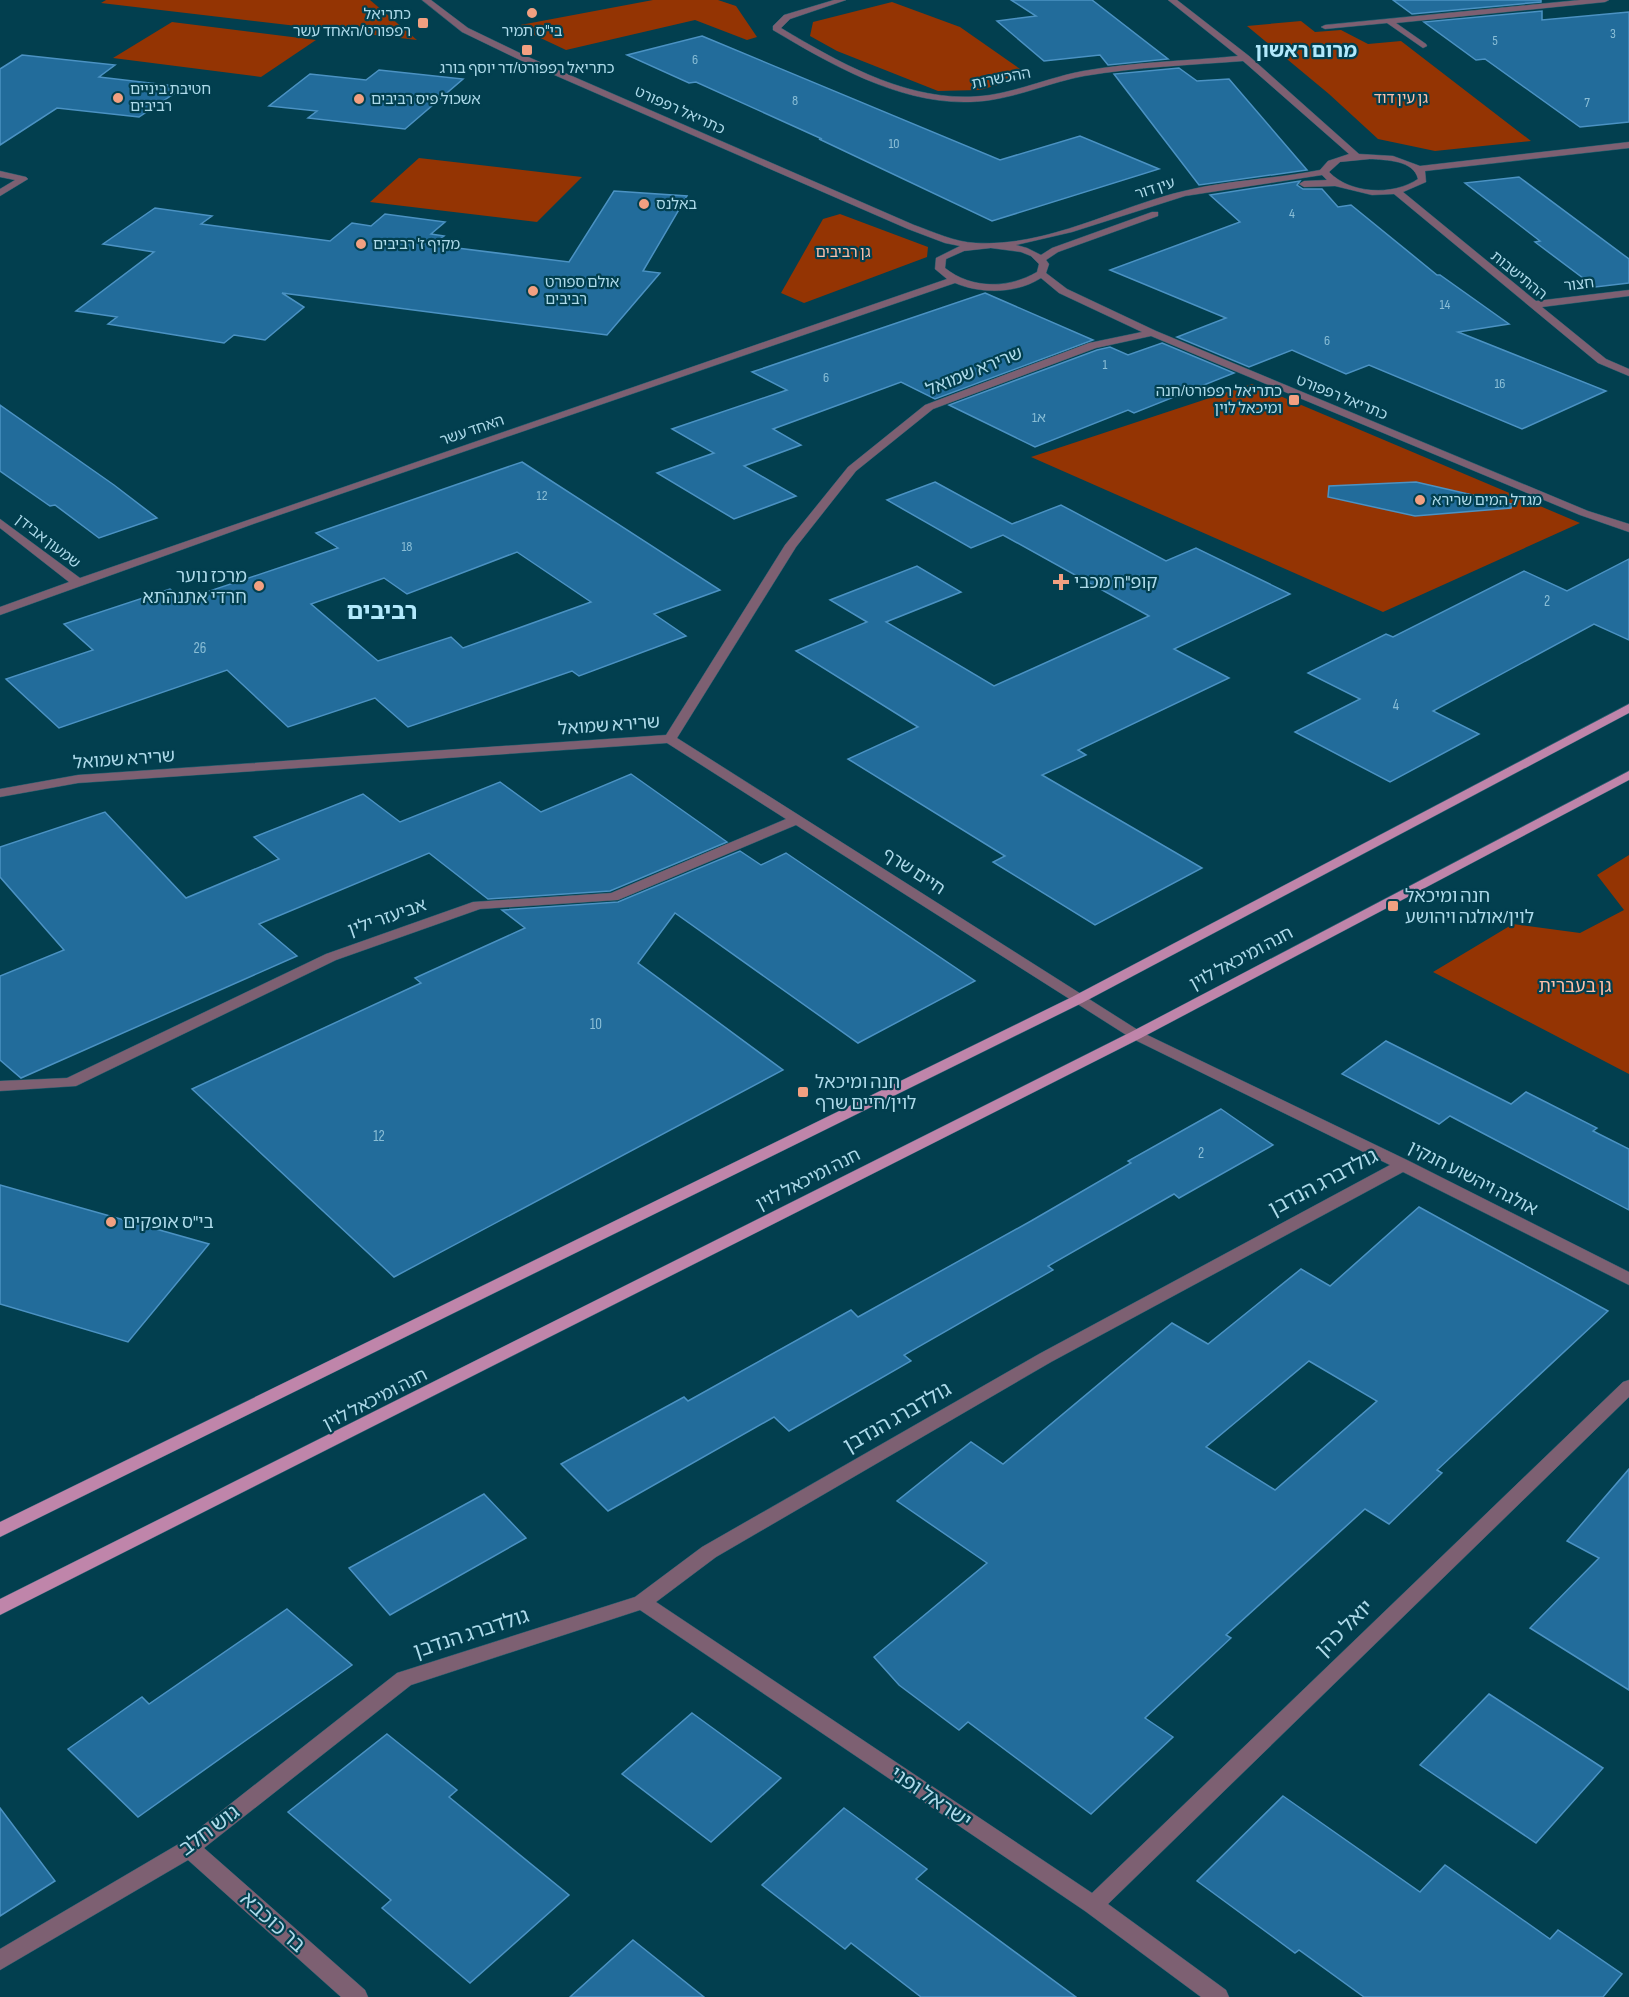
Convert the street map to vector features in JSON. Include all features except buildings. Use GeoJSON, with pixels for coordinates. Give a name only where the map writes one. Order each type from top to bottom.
{"type":"FeatureCollection","features":[{"type":"Feature","properties":{"kind":"main road"},"geometry":{"type":"LineString","coordinates":[[0,1530],[1077,1000],[1629,708]]}},
{"type":"Feature","properties":{"kind":"main road","name":"חנה ומיכאל לוין"},"geometry":{"type":"LineString","coordinates":[[0,1608],[1136,1035],[1629,775]]}},
{"type":"Feature","properties":{"kind":"street","name":"כתריאל רפפורט"},"geometry":{"type":"LineString","coordinates":[[426,0],[465,30],[524,58],[928,234],[942,242],[949,253]]}},
{"type":"Feature","properties":{"kind":"street","name":"ההכשרות"},"geometry":{"type":"LineString","coordinates":[[842,0],[787,17],[776,28],[817,53],[897,88],[941,98],[981,99],[1082,74],[1246,58]]}},
{"type":"Feature","properties":{"kind":"street"},"geometry":{"type":"LineString","coordinates":[[1172,0],[1246,58],[1356,156]]}},
{"type":"Feature","properties":{"kind":"street"},"geometry":{"type":"LineString","coordinates":[[1325,27],[1605,0]]}},
{"type":"Feature","properties":{"kind":"street"},"geometry":{"type":"LineString","coordinates":[[1389,21],[1423,46]]}},
{"type":"Feature","properties":{"kind":"street"},"geometry":{"type":"LineString","coordinates":[[1419,169],[1423,180],[1418,185],[1396,191],[1363,191],[1335,183],[1324,172],[1325,167],[1332,162],[1356,156],[1392,159],[1419,169],[1629,146]]}},
{"type":"Feature","properties":{"kind":"street","name":"עין דור"},"geometry":{"type":"LineString","coordinates":[[999,245],[1036,241],[1182,194],[1324,172]]}},
{"type":"Feature","properties":{"kind":"street"},"geometry":{"type":"LineString","coordinates":[[0,174],[22,179],[0,193]]}},
{"type":"Feature","properties":{"kind":"street","name":"עין דור"},"geometry":{"type":"LineString","coordinates":[[1041,259],[1055,250],[1164,210],[1224,193],[1335,183]]}},
{"type":"Feature","properties":{"kind":"street","name":"ההתישבות"},"geometry":{"type":"LineString","coordinates":[[1396,191],[1602,361],[1629,373]]}},
{"type":"Feature","properties":{"kind":"street","name":"כתריאל רפפורט"},"geometry":{"type":"LineString","coordinates":[[928,234],[976,246]]}},
{"type":"Feature","properties":{"kind":"street"},"geometry":{"type":"LineString","coordinates":[[999,245],[1024,250],[1041,259],[1044,269],[1041,274],[1018,284],[977,286],[954,280],[945,275],[939,263],[949,253],[976,246],[999,245]]}},
{"type":"Feature","properties":{"kind":"street","name":"כתריאל רפפורט"},"geometry":{"type":"LineString","coordinates":[[1041,274],[1053,286],[1152,333],[1584,513],[1629,528]]}},
{"type":"Feature","properties":{"kind":"street","name":"האחד עשר"},"geometry":{"type":"LineString","coordinates":[[0,611],[954,280]]}},
{"type":"Feature","properties":{"kind":"street","name":"כתריאל רפפורט"},"geometry":{"type":"LineString","coordinates":[[1018,284],[1043,289],[1090,304]]}},
{"type":"Feature","properties":{"kind":"street","name":"חצור"},"geometry":{"type":"LineString","coordinates":[[1532,305],[1629,293]]}},
{"type":"Feature","properties":{"kind":"street","name":"שרירא שמואל"},"geometry":{"type":"LineString","coordinates":[[0,793],[78,779],[670,739],[790,545],[852,469],[929,407],[1094,345],[1152,333]]}},
{"type":"Feature","properties":{"kind":"street","name":"כתריאל רפפורט"},"geometry":{"type":"LineString","coordinates":[[1584,513],[1629,536]]}},
{"type":"Feature","properties":{"kind":"street","name":"שמעון אבידן"},"geometry":{"type":"LineString","coordinates":[[0,522],[78,583]]}},
{"type":"Feature","properties":{"kind":"street","name":"חיים שרף"},"geometry":{"type":"LineString","coordinates":[[670,739],[1077,1000],[1136,1035]]}},
{"type":"Feature","properties":{"kind":"street","name":"אביעזר ילין"},"geometry":{"type":"LineString","coordinates":[[0,1086],[70,1083],[331,957],[478,905],[613,897],[798,819]]}},
{"type":"Feature","properties":{"kind":"street","name":"אולגה ויהשוע חנקין"},"geometry":{"type":"LineString","coordinates":[[1136,1035],[1403,1165],[1629,1279]]}},
{"type":"Feature","properties":{"kind":"street","name":"גולדברג הנדבן"},"geometry":{"type":"LineString","coordinates":[[404,1679],[642,1602],[709,1552],[1025,1369],[1403,1165]]}},
{"type":"Feature","properties":{"kind":"street","name":"יואל כהן"},"geometry":{"type":"LineString","coordinates":[[1093,1905],[1629,1386]]}},
{"type":"Feature","properties":{"kind":"street","name":"ישראל ופני"},"geometry":{"type":"LineString","coordinates":[[642,1602],[1093,1905],[1218,1997]]}},
{"type":"Feature","properties":{"kind":"street","name":"גוש חלב"},"geometry":{"type":"LineString","coordinates":[[0,1960],[189,1848],[404,1679]]}},
{"type":"Feature","properties":{"kind":"street","name":"בר כוכבא"},"geometry":{"type":"LineString","coordinates":[[189,1848],[357,1997]]}},
{"type":"Feature","properties":{"kind":"green space"},"geometry":{"type":"Polygon","coordinates":[[[106,0],[370,0],[417,40],[101,3],[106,0]]]}},
{"type":"Feature","properties":{"kind":"green space"},"geometry":{"type":"Polygon","coordinates":[[[653,0],[718,0],[736,6],[757,37],[747,40],[695,20],[566,50],[515,26],[653,0]]]}},
{"type":"Feature","properties":{"kind":"green space"},"geometry":{"type":"Polygon","coordinates":[[[892,2],[960,27],[1030,76],[980,90],[938,91],[837,51],[810,36],[813,22],[892,2]]]}},
{"type":"Feature","properties":{"kind":"green space","name":"גן עין דוד"},"geometry":{"type":"Polygon","coordinates":[[[1301,21],[1315,32],[1341,30],[1368,44],[1401,41],[1531,141],[1435,151],[1378,139],[1329,94],[1247,26],[1301,21]]]}},
{"type":"Feature","properties":{"kind":"green space"},"geometry":{"type":"Polygon","coordinates":[[[172,22],[316,40],[261,77],[113,58],[172,22]]]}},
{"type":"Feature","properties":{"kind":"green space"},"geometry":{"type":"Polygon","coordinates":[[[419,158],[582,177],[537,222],[370,202],[419,158]]]}},
{"type":"Feature","properties":{"kind":"green space","name":"גן רביבים"},"geometry":{"type":"Polygon","coordinates":[[[840,214],[928,247],[927,257],[804,303],[781,293],[823,219],[840,214]]]}},
{"type":"Feature","properties":{"kind":"green space"},"geometry":{"type":"Polygon","coordinates":[[[1252,384],[1580,523],[1383,612],[1031,457],[1252,384]]]}},
{"type":"Feature","properties":{"kind":"green space","name":"גן בעברית"},"geometry":{"type":"Polygon","coordinates":[[[1629,855],[1629,1074],[1433,972],[1513,924],[1580,933],[1624,910],[1597,875],[1629,855]]]}},
{"type":"Feature","properties":{"kind":"place","name":"בי\"ס תמיר"},"geometry":{"type":"Point","coordinates":[532,13]}},
{"type":"Feature","properties":{"kind":"place","name":"כתריאל רפפורט/האחד עשר"},"geometry":{"type":"Point","coordinates":[423,23]}},
{"type":"Feature","properties":{"kind":"place","name":"כתריאל רפפורט/דר יוסף בורג"},"geometry":{"type":"Point","coordinates":[527,50]}},
{"type":"Feature","properties":{"kind":"place","name":"חטיבת ביניים רביבים"},"geometry":{"type":"Point","coordinates":[118,98]}},
{"type":"Feature","properties":{"kind":"place","name":"אשכול פיס רביבים"},"geometry":{"type":"Point","coordinates":[359,99]}},
{"type":"Feature","properties":{"kind":"place","name":"באלנס"},"geometry":{"type":"Point","coordinates":[644,204]}},
{"type":"Feature","properties":{"kind":"place","name":"מקיף ז' רביבים"},"geometry":{"type":"Point","coordinates":[361,244]}},
{"type":"Feature","properties":{"kind":"place","name":"אולם ספורט רביבים"},"geometry":{"type":"Point","coordinates":[533,291]}},
{"type":"Feature","properties":{"kind":"place","name":"כתריאל רפפורט/חנה ומיכאל לוין"},"geometry":{"type":"Point","coordinates":[1294,400]}},
{"type":"Feature","properties":{"kind":"place","name":"מגדל המים שרירא"},"geometry":{"type":"Point","coordinates":[1420,500]}},
{"type":"Feature","properties":{"kind":"place","name":"קופ\"ח מכבי"},"geometry":{"type":"Point","coordinates":[1061,582]}},
{"type":"Feature","properties":{"kind":"place","name":"מרכז נוער חרדי אתנהתא"},"geometry":{"type":"Point","coordinates":[259,586]}},
{"type":"Feature","properties":{"kind":"place","name":"חנה ומיכאל לוין/אולגה ויהושע"},"geometry":{"type":"Point","coordinates":[1393,906]}},
{"type":"Feature","properties":{"kind":"place","name":"חנה ומיכאל לוין/חיים שרף"},"geometry":{"type":"Point","coordinates":[803,1092]}},
{"type":"Feature","properties":{"kind":"place","name":"בי\"ס אופקים"},"geometry":{"type":"Point","coordinates":[111,1222]}},
{"type":"Feature","properties":{"kind":"district","name":"מרום ראשון"},"geometry":{"type":"Point","coordinates":[1306,50]}},
{"type":"Feature","properties":{"kind":"district","name":"רביבים"},"geometry":{"type":"Point","coordinates":[382,611]}}]}
